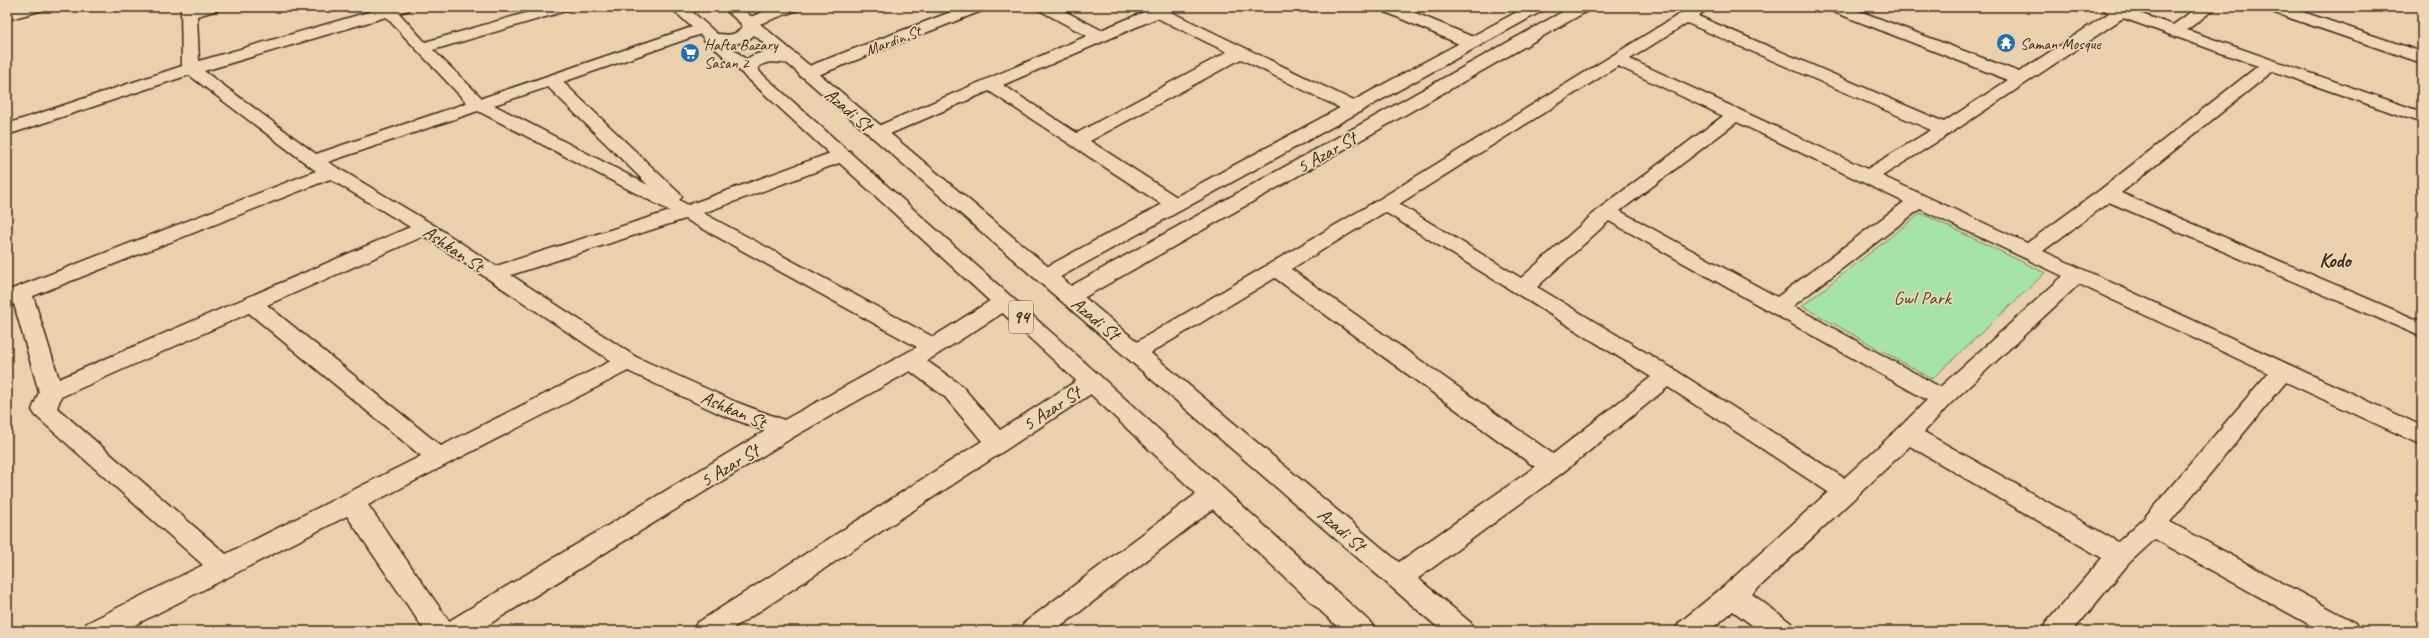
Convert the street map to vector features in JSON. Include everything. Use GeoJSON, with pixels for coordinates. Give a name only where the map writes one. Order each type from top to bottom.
{"type":"FeatureCollection","features":[{"type":"Feature","properties":{"kind":"main road"},"geometry":{"type":"LineString","coordinates":[[7,15],[37,7]]}},
{"type":"Feature","properties":{"kind":"main road"},"geometry":{"type":"LineString","coordinates":[[191,69],[189,10],[212,7]]}},
{"type":"Feature","properties":{"kind":"main road"},"geometry":{"type":"LineString","coordinates":[[422,48],[505,17],[563,7]]}},
{"type":"Feature","properties":{"kind":"main road","name":"Azadi St"},"geometry":{"type":"LineString","coordinates":[[678,7],[706,34],[843,155],[1092,382],[1361,631]]}},
{"type":"Feature","properties":{"kind":"main road","name":"Azadi St"},"geometry":{"type":"LineString","coordinates":[[730,7],[1461,631]]}},
{"type":"Feature","properties":{"kind":"main road"},"geometry":{"type":"LineString","coordinates":[[313,161],[551,80],[706,34],[723,40],[738,38],[749,32],[750,25],[791,7]]}},
{"type":"Feature","properties":{"kind":"main road","name":"Mardin St"},"geometry":{"type":"LineString","coordinates":[[807,73],[976,7]]}},
{"type":"Feature","properties":{"kind":"main road"},"geometry":{"type":"LineString","coordinates":[[1045,7],[1099,36]]}},
{"type":"Feature","properties":{"kind":"main road"},"geometry":{"type":"LineString","coordinates":[[1387,7],[1472,43]]}},
{"type":"Feature","properties":{"kind":"main road","name":"5 Azar St"},"geometry":{"type":"LineString","coordinates":[[1070,296],[1583,7]]}},
{"type":"Feature","properties":{"kind":"main road"},"geometry":{"type":"LineString","coordinates":[[1835,7],[2021,79]]}},
{"type":"Feature","properties":{"kind":"main road"},"geometry":{"type":"LineString","coordinates":[[2174,31],[2209,7]]}},
{"type":"Feature","properties":{"kind":"main road"},"geometry":{"type":"LineString","coordinates":[[2272,7],[2422,58]]}},
{"type":"Feature","properties":{"kind":"main road"},"geometry":{"type":"LineString","coordinates":[[7,130],[191,69],[396,9],[422,48],[478,104],[687,212],[934,347]]}},
{"type":"Feature","properties":{"kind":"main road"},"geometry":{"type":"LineString","coordinates":[[877,133],[1099,36],[1163,10],[1239,54],[1354,108]]}},
{"type":"Feature","properties":{"kind":"main road"},"geometry":{"type":"LineString","coordinates":[[1867,177],[1946,129],[2021,79],[2115,10],[2422,118]]}},
{"type":"Feature","properties":{"kind":"main road"},"geometry":{"type":"LineString","coordinates":[[1530,11],[1549,26]]}},
{"type":"Feature","properties":{"kind":"main road","name":"5 Azar St"},"geometry":{"type":"LineString","coordinates":[[1046,276],[1530,11]]}},
{"type":"Feature","properties":{"kind":"main road"},"geometry":{"type":"LineString","coordinates":[[1136,352],[1385,204],[1695,12],[1946,129]]}},
{"type":"Feature","properties":{"kind":"main road"},"geometry":{"type":"LineString","coordinates":[[1077,140],[1239,54]]}},
{"type":"Feature","properties":{"kind":"main road"},"geometry":{"type":"LineString","coordinates":[[751,73],[748,70],[749,66],[760,58],[777,55],[791,59]]}},
{"type":"Feature","properties":{"kind":"main road"},"geometry":{"type":"LineString","coordinates":[[1618,60],[2422,436]]}},
{"type":"Feature","properties":{"kind":"main road"},"geometry":{"type":"LineString","coordinates":[[2028,252],[2106,194],[2270,65]]}},
{"type":"Feature","properties":{"kind":"main road","name":"Ashkan St"},"geometry":{"type":"LineString","coordinates":[[191,69],[313,161],[333,171],[425,228],[492,274],[628,362],[728,408],[786,430]]}},
{"type":"Feature","properties":{"kind":"main road"},"geometry":{"type":"LineString","coordinates":[[551,80],[687,212]]}},
{"type":"Feature","properties":{"kind":"main road"},"geometry":{"type":"LineString","coordinates":[[990,84],[1176,205]]}},
{"type":"Feature","properties":{"kind":"main road"},"geometry":{"type":"LineString","coordinates":[[1523,288],[1608,212],[1735,115]]}},
{"type":"Feature","properties":{"kind":"main road"},"geometry":{"type":"LineString","coordinates":[[492,274],[687,212],[843,155]]}},
{"type":"Feature","properties":{"kind":"main road"},"geometry":{"type":"LineString","coordinates":[[223,567],[44,410],[51,392],[12,294],[333,171]]}},
{"type":"Feature","properties":{"kind":"main road"},"geometry":{"type":"LineString","coordinates":[[2106,194],[2422,330]]}},
{"type":"Feature","properties":{"kind":"main road"},"geometry":{"type":"LineString","coordinates":[[1779,306],[1918,201]]}},
{"type":"Feature","properties":{"kind":"main road"},"geometry":{"type":"LineString","coordinates":[[1385,204],[1667,376],[1846,491]]}},
{"type":"Feature","properties":{"kind":"main road"},"geometry":{"type":"LineString","coordinates":[[1608,212],[1942,398]]}},
{"type":"Feature","properties":{"kind":"main road"},"geometry":{"type":"LineString","coordinates":[[51,392],[253,305],[425,228]]}},
{"type":"Feature","properties":{"kind":"main road"},"geometry":{"type":"LineString","coordinates":[[1275,268],[1553,467]]}},
{"type":"Feature","properties":{"kind":"main road"},"geometry":{"type":"LineString","coordinates":[[1689,631],[1733,595],[1908,434],[1942,398],[2077,275]]}},
{"type":"Feature","properties":{"kind":"main road","name":"5 Azar St"},"geometry":{"type":"LineString","coordinates":[[455,631],[786,430],[934,347],[1004,302]]}},
{"type":"Feature","properties":{"kind":"main road"},"geometry":{"type":"LineString","coordinates":[[253,305],[440,458]]}},
{"type":"Feature","properties":{"kind":"main road"},"geometry":{"type":"LineString","coordinates":[[911,360],[953,391],[998,443]]}},
{"type":"Feature","properties":{"kind":"main road"},"geometry":{"type":"LineString","coordinates":[[97,631],[352,504],[628,362]]}},
{"type":"Feature","properties":{"kind":"main road"},"geometry":{"type":"LineString","coordinates":[[2056,631],[2120,556],[2153,525],[2283,371]]}},
{"type":"Feature","properties":{"kind":"main road"},"geometry":{"type":"LineString","coordinates":[[1399,577],[1553,467],[1667,376]]}},
{"type":"Feature","properties":{"kind":"main road","name":"5 Azar St"},"geometry":{"type":"LineString","coordinates":[[707,631],[1092,382]]}},
{"type":"Feature","properties":{"kind":"main road"},"geometry":{"type":"LineString","coordinates":[[1908,434],[2120,556]]}},
{"type":"Feature","properties":{"kind":"main road"},"geometry":{"type":"LineString","coordinates":[[1038,630],[1213,495]]}},
{"type":"Feature","properties":{"kind":"main road"},"geometry":{"type":"LineString","coordinates":[[352,504],[440,631]]}},
{"type":"Feature","properties":{"kind":"main road"},"geometry":{"type":"LineString","coordinates":[[2153,525],[2346,631]]}},
{"type":"Feature","properties":{"kind":"main road"},"geometry":{"type":"LineString","coordinates":[[1733,595],[1781,631]]}},
{"type":"Feature","properties":{"kind":"green space","name":"Gwl Park"},"geometry":{"type":"Polygon","coordinates":[[[1921,213],[2045,273],[1932,379],[1802,306],[1921,213]]]}},
{"type":"Feature","properties":{"kind":"place","name":"Saman Mosque"},"geometry":{"type":"Point","coordinates":[2006,43]}},
{"type":"Feature","properties":{"kind":"place","name":"Hafta Bazary Sasan 2"},"geometry":{"type":"Point","coordinates":[690,53]}},
{"type":"Feature","properties":{"kind":"district","name":"Kodo"},"geometry":{"type":"Point","coordinates":[2335,260]}}]}
